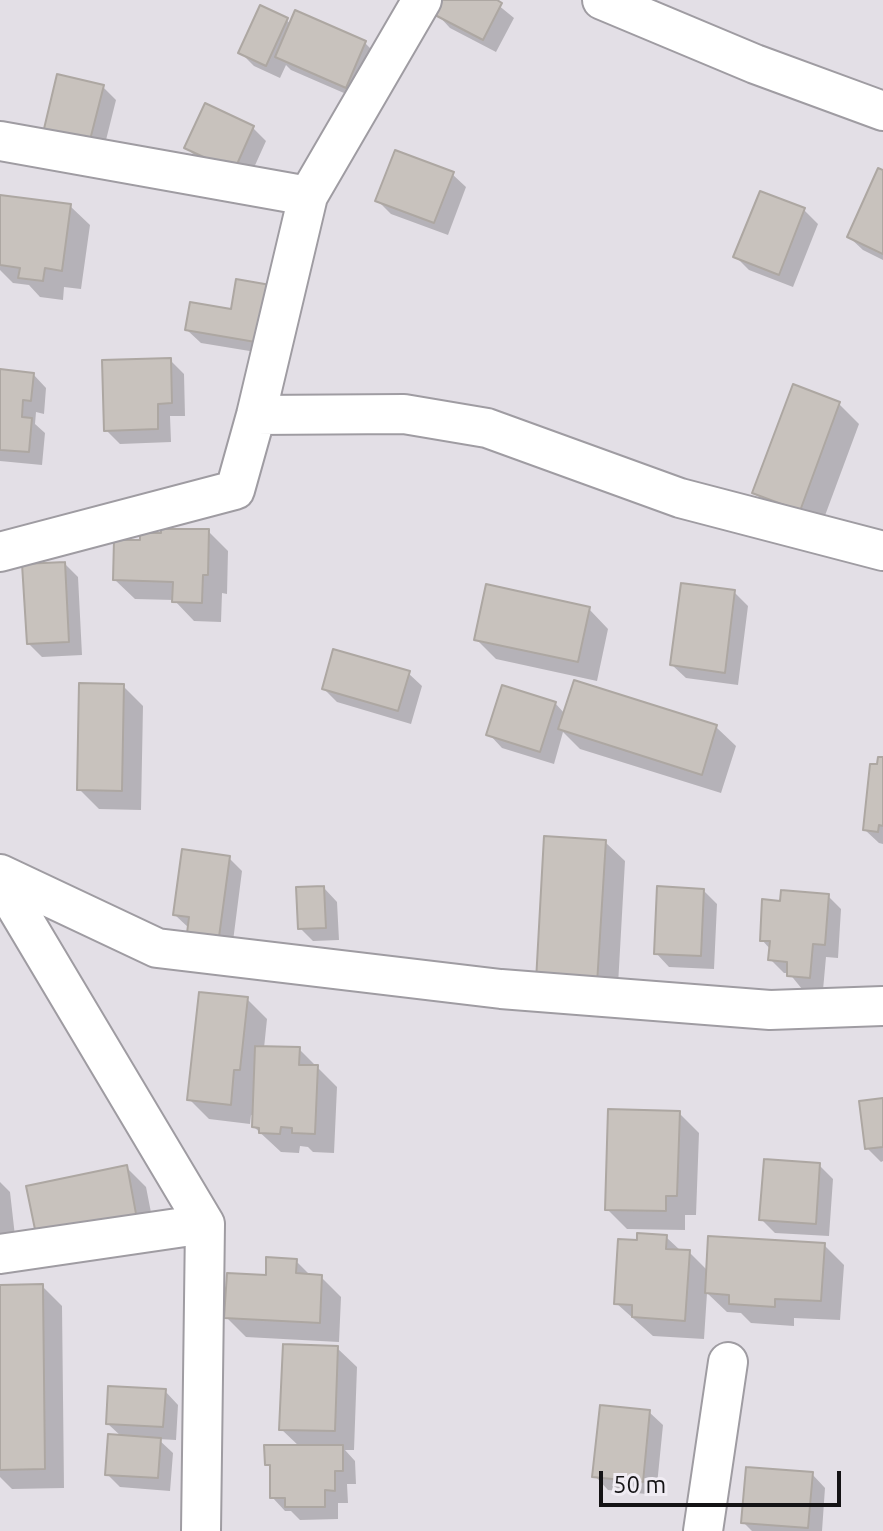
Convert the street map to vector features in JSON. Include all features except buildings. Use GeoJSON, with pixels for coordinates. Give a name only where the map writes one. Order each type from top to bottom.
{"type":"FeatureCollection","features":[{"type":"Feature","properties":{"kind":"street"},"geometry":{"type":"LineString","coordinates":[[0,552],[235,490],[308,196],[422,0]]}},
{"type":"Feature","properties":{"kind":"street"},"geometry":{"type":"LineString","coordinates":[[602,0],[755,64],[883,111]]}},
{"type":"Feature","properties":{"kind":"street"},"geometry":{"type":"LineString","coordinates":[[0,141],[308,196]]}},
{"type":"Feature","properties":{"kind":"street"},"geometry":{"type":"LineString","coordinates":[[256,415],[404,414],[487,428],[680,498],[883,551]]}},
{"type":"Feature","properties":{"kind":"street"},"geometry":{"type":"LineString","coordinates":[[0,877],[157,948],[501,989],[770,1010],[883,1006]]}},
{"type":"Feature","properties":{"kind":"street"},"geometry":{"type":"LineString","coordinates":[[0,877],[205,1224],[201,1531]]}},
{"type":"Feature","properties":{"kind":"street"},"geometry":{"type":"LineString","coordinates":[[0,1254],[205,1224]]}},
{"type":"Feature","properties":{"kind":"street"},"geometry":{"type":"LineString","coordinates":[[703,1531],[728,1362]]}}]}
